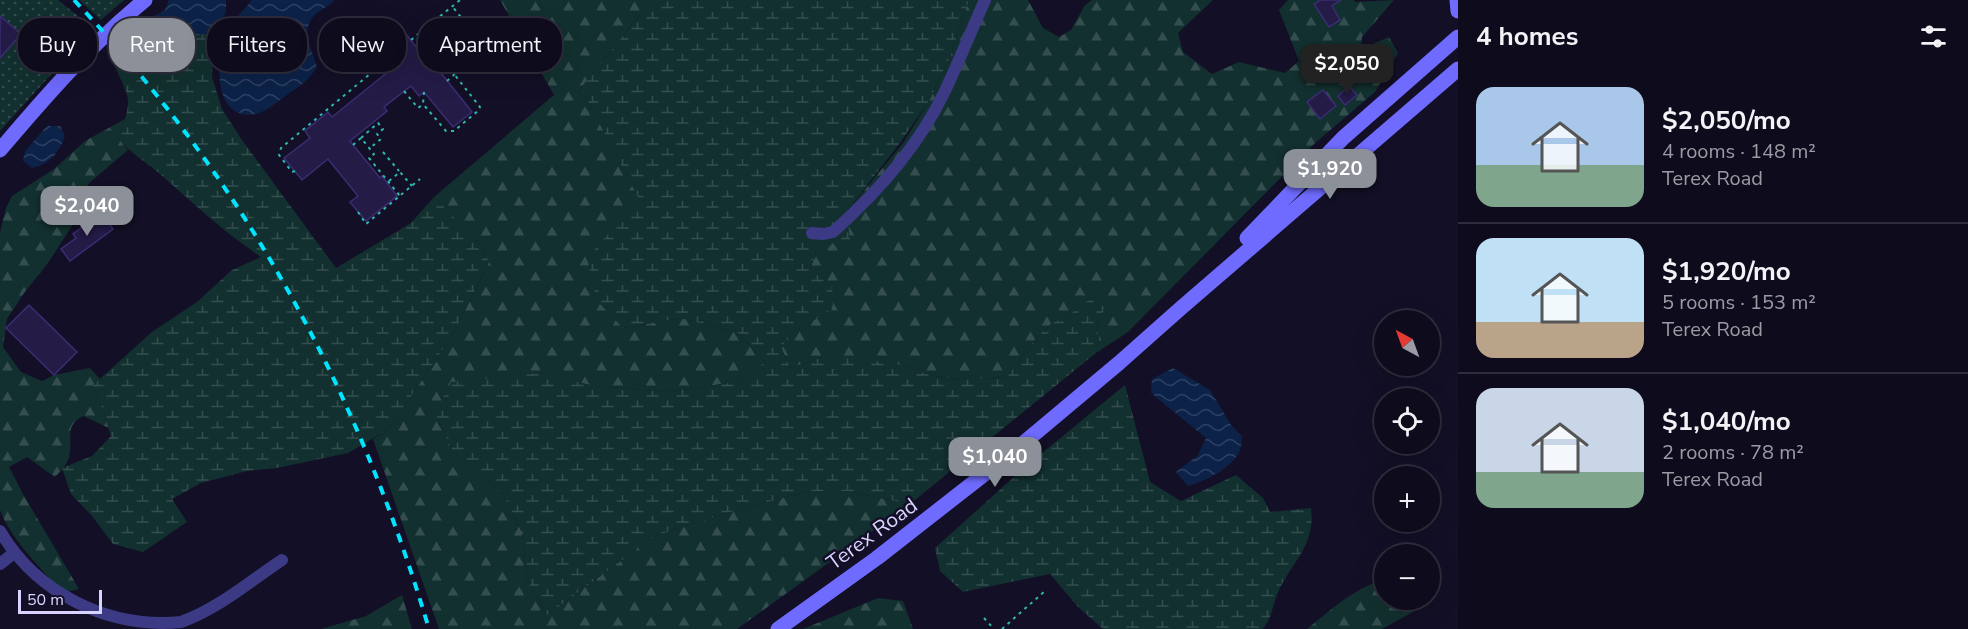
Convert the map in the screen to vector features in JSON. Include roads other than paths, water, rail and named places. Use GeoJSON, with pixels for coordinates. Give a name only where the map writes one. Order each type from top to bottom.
{"type":"FeatureCollection","features":[{"type":"Feature","properties":{"kind":"main road"},"geometry":{"type":"LineString","coordinates":[[0,150],[94,46],[145,0]]}},
{"type":"Feature","properties":{"kind":"main road"},"geometry":{"type":"LineString","coordinates":[[1457,0],[1458,11]]}},
{"type":"Feature","properties":{"kind":"main road","name":"Terex Road"},"geometry":{"type":"LineString","coordinates":[[1181,308],[1343,138],[1458,37]]}},
{"type":"Feature","properties":{"kind":"main road","name":"Terex Road"},"geometry":{"type":"LineString","coordinates":[[778,629],[877,558],[1014,452],[1458,69]]}},
{"type":"Feature","properties":{"kind":"street"},"geometry":{"type":"LineString","coordinates":[[812,233],[833,232],[888,178],[916,141],[944,93],[985,0]]}},
{"type":"Feature","properties":{"kind":"street"},"geometry":{"type":"LineString","coordinates":[[0,531],[14,553],[44,586],[66,604],[97,619],[132,627],[171,625],[201,614],[282,560]]}},
{"type":"Feature","properties":{"kind":"street"},"geometry":{"type":"LineString","coordinates":[[0,564],[14,553]]}},
{"type":"Feature","properties":{"kind":"water"},"geometry":{"type":"Polygon","coordinates":[[[169,0],[226,0],[226,12],[223,18],[207,18],[207,34],[195,36],[195,18],[150,18],[165,10],[169,0]]]}},
{"type":"Feature","properties":{"kind":"water"},"geometry":{"type":"Polygon","coordinates":[[[252,0],[334,0],[316,14],[308,26],[308,39],[317,67],[313,73],[302,84],[267,109],[256,114],[242,114],[232,109],[225,100],[219,72],[307,72],[307,18],[237,18],[252,0]]]}},
{"type":"Feature","properties":{"kind":"water"},"geometry":{"type":"Polygon","coordinates":[[[47,126],[60,126],[65,136],[53,157],[44,164],[32,168],[23,161],[25,151],[47,126]]]}},
{"type":"Feature","properties":{"kind":"water"},"geometry":{"type":"Polygon","coordinates":[[[1173,368],[1210,390],[1231,425],[1242,436],[1240,450],[1231,463],[1210,477],[1188,486],[1176,472],[1198,455],[1206,438],[1151,393],[1152,379],[1173,368]]]}},
{"type":"Feature","properties":{"kind":"railway"},"geometry":{"type":"LineString","coordinates":[[74,0],[136,69],[192,141],[243,216],[289,293],[331,373],[368,455],[429,629]]}}]}
